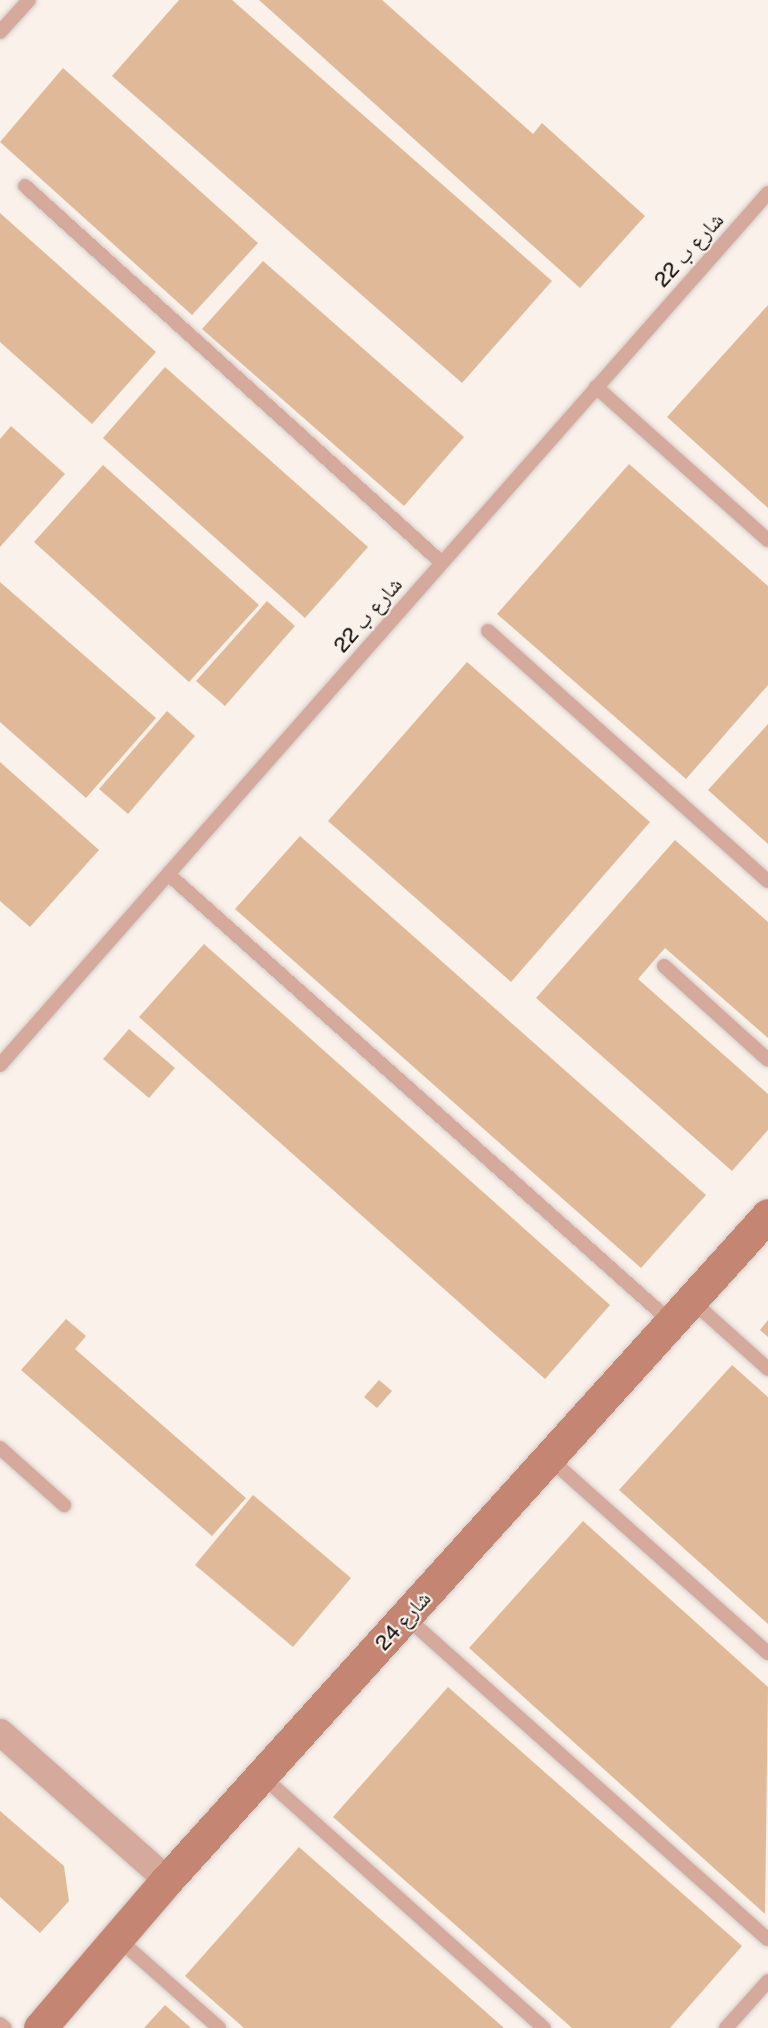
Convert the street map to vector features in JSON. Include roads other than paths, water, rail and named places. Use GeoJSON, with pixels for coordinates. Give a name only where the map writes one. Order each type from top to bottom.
{"type":"FeatureCollection","features":[{"type":"Feature","properties":{"kind":"street","name":"شارع 24"},"geometry":{"type":"LineString","coordinates":[[40,2028],[167,1880],[768,1215]]}},
{"type":"Feature","properties":{"kind":"street"},"geometry":{"type":"LineString","coordinates":[[0,1732],[167,1880]]}},
{"type":"Feature","properties":{"kind":"lane"},"geometry":{"type":"LineString","coordinates":[[0,32],[29,0]]}},
{"type":"Feature","properties":{"kind":"lane"},"geometry":{"type":"LineString","coordinates":[[25,186],[442,563]]}},
{"type":"Feature","properties":{"kind":"lane","name":"شارع ب 22"},"geometry":{"type":"LineString","coordinates":[[0,1065],[768,193]]}},
{"type":"Feature","properties":{"kind":"lane"},"geometry":{"type":"LineString","coordinates":[[596,387],[768,540]]}},
{"type":"Feature","properties":{"kind":"lane"},"geometry":{"type":"LineString","coordinates":[[488,631],[768,881]]}},
{"type":"Feature","properties":{"kind":"lane"},"geometry":{"type":"LineString","coordinates":[[168,874],[682,1312],[768,1369]]}},
{"type":"Feature","properties":{"kind":"lane"},"geometry":{"type":"LineString","coordinates":[[664,966],[768,1060]]}},
{"type":"Feature","properties":{"kind":"lane"},"geometry":{"type":"LineString","coordinates":[[0,1448],[64,1505]]}},
{"type":"Feature","properties":{"kind":"lane"},"geometry":{"type":"LineString","coordinates":[[549,1459],[768,1653]]}},
{"type":"Feature","properties":{"kind":"lane"},"geometry":{"type":"LineString","coordinates":[[406,1617],[768,1939]]}},
{"type":"Feature","properties":{"kind":"lane"},"geometry":{"type":"LineString","coordinates":[[262,1776],[543,2028]]}},
{"type":"Feature","properties":{"kind":"lane"},"geometry":{"type":"LineString","coordinates":[[117,1938],[219,2028]]}},
{"type":"Feature","properties":{"kind":"lane"},"geometry":{"type":"LineString","coordinates":[[726,2028],[768,1981]]}},
{"type":"Feature","properties":{"kind":"lane"},"geometry":{"type":"LineString","coordinates":[[0,2024],[4,2028]]}}]}
